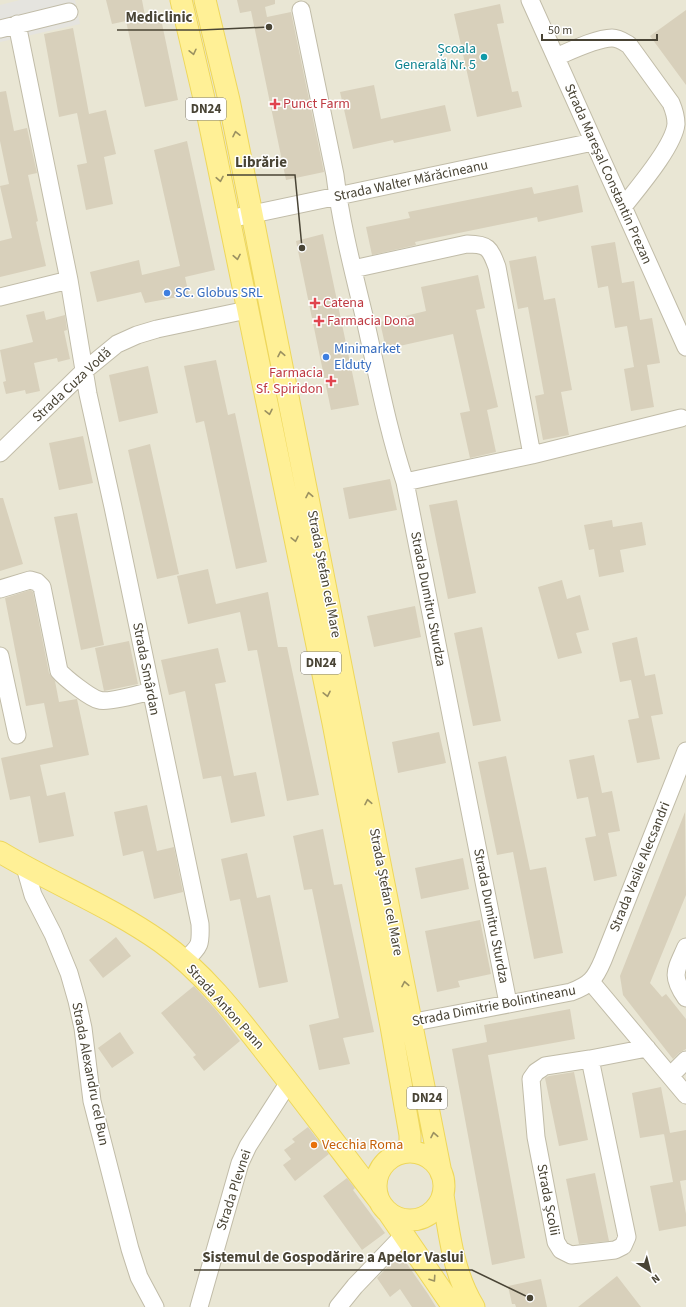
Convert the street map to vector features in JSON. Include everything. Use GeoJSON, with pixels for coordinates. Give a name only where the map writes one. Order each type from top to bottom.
{"type":"FeatureCollection","features":[{"type":"Feature","properties":{"kind":"main road","name":"Strada Ștefan cel Mare"},"geometry":{"type":"LineString","coordinates":[[181,0],[204,99],[331,716],[391,1026],[410,1135],[410,1152]]}},
{"type":"Feature","properties":{"kind":"main road","name":"Strada Ștefan cel Mare"},"geometry":{"type":"LineString","coordinates":[[205,0],[229,100],[310,499],[351,718],[442,1173]]}},
{"type":"Feature","properties":{"kind":"main road","name":"Strada Anton Pann"},"geometry":{"type":"LineString","coordinates":[[0,852],[25,867],[117,913],[161,942],[184,961],[220,996],[289,1082],[383,1206]]}},
{"type":"Feature","properties":{"kind":"main road"},"geometry":{"type":"LineString","coordinates":[[339,1148],[382,1166]]}},
{"type":"Feature","properties":{"kind":"main road"},"geometry":{"type":"LineString","coordinates":[[453,1307],[383,1206],[376,1188],[377,1176],[382,1166],[390,1158],[400,1154],[410,1152],[429,1158],[442,1173],[444,1184],[443,1195],[452,1251],[458,1273],[474,1307]]}},
{"type":"Feature","properties":{"kind":"main road"},"geometry":{"type":"LineString","coordinates":[[383,1206],[398,1218],[409,1220],[420,1219],[430,1214],[434,1210],[443,1195]]}},
{"type":"Feature","properties":{"kind":"street","name":"Strada Mareșal Constantin Prezan"},"geometry":{"type":"LineString","coordinates":[[530,0],[686,347]]}},
{"type":"Feature","properties":{"kind":"street","name":"Strada Dumitru Sturdza"},"geometry":{"type":"LineString","coordinates":[[302,10],[353,269],[394,448],[405,482],[508,1003]]}},
{"type":"Feature","properties":{"kind":"street"},"geometry":{"type":"LineString","coordinates":[[0,29],[69,12]]}},
{"type":"Feature","properties":{"kind":"street","name":"Strada Smârdan"},"geometry":{"type":"LineString","coordinates":[[18,24],[69,280],[84,372],[200,924],[201,938],[198,947],[184,961]]}},
{"type":"Feature","properties":{"kind":"street"},"geometry":{"type":"LineString","coordinates":[[556,57],[602,39],[613,38],[622,40],[629,45],[671,103],[675,113],[676,125],[672,137],[666,150],[623,207]]}},
{"type":"Feature","properties":{"kind":"street","name":"Strada Walter Mărăcineanu"},"geometry":{"type":"LineString","coordinates":[[229,219],[594,142]]}},
{"type":"Feature","properties":{"kind":"street"},"geometry":{"type":"LineString","coordinates":[[353,269],[467,244],[478,244],[487,247],[493,256],[497,268],[532,455]]}},
{"type":"Feature","properties":{"kind":"street"},"geometry":{"type":"LineString","coordinates":[[0,297],[69,280]]}},
{"type":"Feature","properties":{"kind":"street","name":"Strada Cuza Vodă"},"geometry":{"type":"LineString","coordinates":[[0,453],[84,372],[117,344],[137,335],[157,329],[247,310]]}},
{"type":"Feature","properties":{"kind":"street"},"geometry":{"type":"LineString","coordinates":[[405,482],[532,455],[681,418]]}},
{"type":"Feature","properties":{"kind":"street"},"geometry":{"type":"LineString","coordinates":[[0,589],[30,580],[38,582],[42,587],[59,671],[75,686],[98,700],[107,700],[151,691]]}},
{"type":"Feature","properties":{"kind":"street"},"geometry":{"type":"LineString","coordinates":[[0,656],[17,735]]}},
{"type":"Feature","properties":{"kind":"street","name":"Strada Vasile Alecsandri"},"geometry":{"type":"LineString","coordinates":[[591,982],[598,973],[686,751]]}},
{"type":"Feature","properties":{"kind":"street","name":"Strada Alexandru cel Bun"},"geometry":{"type":"LineString","coordinates":[[25,867],[33,895],[53,934],[71,980],[83,1028],[92,1101],[130,1250],[138,1277],[155,1307]]}},
{"type":"Feature","properties":{"kind":"street"},"geometry":{"type":"LineString","coordinates":[[686,947],[675,972],[677,982],[686,998]]}},
{"type":"Feature","properties":{"kind":"street","name":"Strada Dimitrie Bolintineanu"},"geometry":{"type":"LineString","coordinates":[[391,1026],[571,992],[582,988],[591,982],[686,1096]]}},
{"type":"Feature","properties":{"kind":"street","name":"Strada Școlii"},"geometry":{"type":"LineString","coordinates":[[590,1060],[627,1237],[623,1246],[615,1250],[571,1255],[562,1250],[556,1242],[536,1137],[531,1079],[536,1072],[545,1066],[590,1060],[646,1048]]}},
{"type":"Feature","properties":{"kind":"street"},"geometry":{"type":"LineString","coordinates":[[670,1076],[686,1060]]}},
{"type":"Feature","properties":{"kind":"street","name":"Strada Plevnei"},"geometry":{"type":"LineString","coordinates":[[199,1307],[240,1163],[248,1146],[289,1082]]}},
{"type":"Feature","properties":{"kind":"street"},"geometry":{"type":"LineString","coordinates":[[338,1307],[355,1286],[404,1236]]}},
{"type":"Feature","properties":{"kind":"shaded area"},"geometry":{"type":"Polygon","coordinates":[[[0,0],[686,0],[686,1307],[0,1307],[0,0]]]}},
{"type":"Feature","properties":{"kind":"shaded area"},"geometry":{"type":"Polygon","coordinates":[[[20,0],[75,0],[80,24],[0,42],[0,5],[20,0]]]}},
{"type":"Feature","properties":{"kind":"building"},"geometry":{"type":"Polygon","coordinates":[[[106,0],[142,0],[145,16],[160,14],[178,100],[145,107],[126,21],[112,24],[106,0]]]}},
{"type":"Feature","properties":{"kind":"building"},"geometry":{"type":"Polygon","coordinates":[[[237,0],[275,0],[275,4],[265,7],[267,17],[291,12],[324,172],[286,180],[251,11],[240,13],[237,0]]]}},
{"type":"Feature","properties":{"kind":"building","name":"Școala Generală Nr. 5"},"geometry":{"type":"Polygon","coordinates":[[[500,4],[504,23],[497,24],[512,92],[518,91],[522,107],[477,117],[454,14],[500,4]]]}},
{"type":"Feature","properties":{"kind":"building"},"geometry":{"type":"Polygon","coordinates":[[[686,10],[686,85],[650,36],[686,10]]]}},
{"type":"Feature","properties":{"kind":"building"},"geometry":{"type":"Polygon","coordinates":[[[73,28],[89,114],[106,110],[116,154],[104,157],[113,204],[86,210],[77,165],[87,163],[77,113],[59,117],[44,34],[73,28]]]}},
{"type":"Feature","properties":{"kind":"building"},"geometry":{"type":"Polygon","coordinates":[[[374,85],[381,119],[445,105],[451,131],[394,143],[393,140],[353,149],[340,92],[374,85]]]}},
{"type":"Feature","properties":{"kind":"building"},"geometry":{"type":"Polygon","coordinates":[[[6,91],[14,131],[27,128],[37,173],[28,175],[38,221],[36,222],[46,266],[0,277],[0,241],[12,238],[0,186],[9,184],[0,141],[0,92],[6,91]]]}},
{"type":"Feature","properties":{"kind":"building"},"geometry":{"type":"Polygon","coordinates":[[[187,141],[215,270],[185,277],[189,295],[145,303],[141,292],[97,302],[90,272],[139,260],[142,275],[180,266],[154,150],[187,141]]]}},
{"type":"Feature","properties":{"kind":"building"},"geometry":{"type":"Polygon","coordinates":[[[578,185],[583,212],[538,222],[537,217],[415,242],[416,245],[372,255],[366,227],[410,218],[408,212],[532,187],[534,194],[578,185]]]}},
{"type":"Feature","properties":{"kind":"building"},"geometry":{"type":"Polygon","coordinates":[[[323,234],[359,405],[331,410],[296,241],[323,234]]]}},
{"type":"Feature","properties":{"kind":"building"},"geometry":{"type":"Polygon","coordinates":[[[615,242],[622,283],[634,281],[640,320],[652,318],[660,363],[647,365],[654,407],[631,411],[624,369],[634,367],[627,326],[615,328],[608,286],[598,288],[591,246],[615,242]]]}},
{"type":"Feature","properties":{"kind":"building"},"geometry":{"type":"Polygon","coordinates":[[[536,256],[544,300],[555,298],[572,390],[561,392],[569,435],[543,440],[535,396],[544,394],[528,307],[518,309],[509,261],[536,256]]]}},
{"type":"Feature","properties":{"kind":"building"},"geometry":{"type":"Polygon","coordinates":[[[478,275],[485,308],[476,310],[498,407],[487,410],[496,452],[470,458],[460,413],[470,411],[453,334],[386,349],[380,322],[426,311],[421,287],[478,275]]]}},
{"type":"Feature","properties":{"kind":"building"},"geometry":{"type":"Polygon","coordinates":[[[44,311],[46,320],[65,315],[67,330],[64,331],[70,359],[58,362],[57,358],[34,363],[40,391],[26,394],[25,390],[6,394],[3,382],[6,381],[0,350],[33,342],[26,315],[44,311]]]}},
{"type":"Feature","properties":{"kind":"building"},"geometry":{"type":"Polygon","coordinates":[[[216,360],[228,415],[235,413],[267,562],[236,569],[204,421],[196,423],[184,366],[216,360]]]}},
{"type":"Feature","properties":{"kind":"building"},"geometry":{"type":"Polygon","coordinates":[[[148,366],[158,413],[119,422],[109,375],[148,366]]]}},
{"type":"Feature","properties":{"kind":"building"},"geometry":{"type":"Polygon","coordinates":[[[83,436],[93,483],[59,490],[49,443],[83,436]]]}},
{"type":"Feature","properties":{"kind":"building"},"geometry":{"type":"Polygon","coordinates":[[[150,444],[179,574],[157,579],[128,450],[150,444]]]}},
{"type":"Feature","properties":{"kind":"building"},"geometry":{"type":"Polygon","coordinates":[[[390,479],[397,510],[349,519],[343,488],[390,479]]]}},
{"type":"Feature","properties":{"kind":"building"},"geometry":{"type":"Polygon","coordinates":[[[0,498],[3,498],[23,564],[0,571],[0,498]]]}},
{"type":"Feature","properties":{"kind":"building"},"geometry":{"type":"Polygon","coordinates":[[[457,500],[476,593],[448,599],[429,505],[457,500]]]}},
{"type":"Feature","properties":{"kind":"building"},"geometry":{"type":"Polygon","coordinates":[[[77,513],[104,645],[81,650],[54,517],[77,513]]]}},
{"type":"Feature","properties":{"kind":"building"},"geometry":{"type":"Polygon","coordinates":[[[612,520],[613,527],[642,522],[646,545],[620,550],[624,572],[599,577],[594,549],[589,550],[584,525],[612,520]]]}},
{"type":"Feature","properties":{"kind":"building"},"geometry":{"type":"Polygon","coordinates":[[[208,569],[216,604],[268,592],[278,647],[287,647],[319,795],[287,801],[257,650],[248,651],[240,612],[188,624],[177,576],[208,569]]]}},
{"type":"Feature","properties":{"kind":"building"},"geometry":{"type":"Polygon","coordinates":[[[562,580],[567,599],[580,595],[589,630],[576,633],[582,653],[558,659],[538,587],[562,580]]]}},
{"type":"Feature","properties":{"kind":"building"},"geometry":{"type":"Polygon","coordinates":[[[30,590],[33,592],[49,673],[55,681],[59,702],[77,699],[89,755],[40,765],[47,796],[65,792],[74,836],[39,843],[30,796],[10,800],[1,758],[53,747],[44,703],[26,706],[5,598],[30,590]]]}},
{"type":"Feature","properties":{"kind":"building"},"geometry":{"type":"Polygon","coordinates":[[[415,606],[421,637],[374,647],[367,616],[415,606]]]}},
{"type":"Feature","properties":{"kind":"building"},"geometry":{"type":"Polygon","coordinates":[[[482,627],[501,721],[473,726],[454,633],[482,627]]]}},
{"type":"Feature","properties":{"kind":"building"},"geometry":{"type":"Polygon","coordinates":[[[637,637],[645,676],[655,674],[663,714],[651,716],[660,759],[637,763],[628,720],[639,718],[631,680],[620,682],[612,643],[637,637]]]}},
{"type":"Feature","properties":{"kind":"building"},"geometry":{"type":"Polygon","coordinates":[[[129,641],[138,684],[104,691],[95,648],[129,641]]]}},
{"type":"Feature","properties":{"kind":"building"},"geometry":{"type":"Polygon","coordinates":[[[218,648],[226,682],[215,684],[234,776],[256,772],[265,816],[231,823],[221,776],[203,779],[185,691],[169,695],[161,660],[218,648]]]}},
{"type":"Feature","properties":{"kind":"building"},"geometry":{"type":"Polygon","coordinates":[[[439,732],[446,763],[398,773],[392,742],[439,732]]]}},
{"type":"Feature","properties":{"kind":"building"},"geometry":{"type":"Polygon","coordinates":[[[594,755],[602,793],[612,791],[620,831],[608,833],[617,876],[594,881],[585,838],[596,836],[588,797],[577,799],[569,760],[594,755]]]}},
{"type":"Feature","properties":{"kind":"building"},"geometry":{"type":"Polygon","coordinates":[[[506,756],[530,870],[546,867],[563,953],[534,959],[513,852],[497,855],[478,762],[506,756]]]}},
{"type":"Feature","properties":{"kind":"building"},"geometry":{"type":"Polygon","coordinates":[[[147,805],[157,851],[174,847],[183,892],[154,899],[143,851],[123,856],[114,812],[147,805]]]}},
{"type":"Feature","properties":{"kind":"building"},"geometry":{"type":"Polygon","coordinates":[[[685,812],[686,895],[650,983],[662,997],[666,994],[686,1019],[686,1049],[673,1059],[623,995],[620,976],[685,812]]]}},
{"type":"Feature","properties":{"kind":"building"},"geometry":{"type":"Polygon","coordinates":[[[323,829],[334,885],[342,884],[374,1032],[343,1038],[350,1064],[319,1070],[309,1025],[339,1018],[312,889],[304,890],[293,836],[323,829]]]}},
{"type":"Feature","properties":{"kind":"building"},"geometry":{"type":"Polygon","coordinates":[[[247,853],[257,898],[270,895],[288,982],[259,988],[240,899],[230,901],[221,859],[247,853]]]}},
{"type":"Feature","properties":{"kind":"building"},"geometry":{"type":"Polygon","coordinates":[[[463,858],[469,889],[421,899],[415,868],[463,858]]]}},
{"type":"Feature","properties":{"kind":"building"},"geometry":{"type":"Polygon","coordinates":[[[480,920],[491,974],[458,981],[460,987],[437,992],[425,931],[480,920]]]}},
{"type":"Feature","properties":{"kind":"building"},"geometry":{"type":"Polygon","coordinates":[[[116,937],[131,956],[103,978],[89,960],[116,937]]]}},
{"type":"Feature","properties":{"kind":"building"},"geometry":{"type":"Polygon","coordinates":[[[194,986],[216,1010],[240,1041],[204,1071],[193,1057],[196,1055],[161,1013],[194,986]]]}},
{"type":"Feature","properties":{"kind":"building"},"geometry":{"type":"Polygon","coordinates":[[[570,1009],[575,1039],[488,1055],[525,1258],[492,1265],[452,1049],[487,1042],[484,1025],[570,1009]]]}},
{"type":"Feature","properties":{"kind":"building"},"geometry":{"type":"Polygon","coordinates":[[[120,1032],[134,1053],[112,1068],[98,1048],[120,1032]]]}},
{"type":"Feature","properties":{"kind":"building"},"geometry":{"type":"Polygon","coordinates":[[[574,1072],[588,1140],[559,1146],[545,1078],[574,1072]]]}},
{"type":"Feature","properties":{"kind":"building"},"geometry":{"type":"Polygon","coordinates":[[[661,1087],[670,1133],[640,1138],[632,1093],[661,1087]]]}},
{"type":"Feature","properties":{"kind":"building"},"geometry":{"type":"Polygon","coordinates":[[[308,1127],[329,1154],[295,1181],[283,1165],[291,1159],[284,1150],[295,1142],[292,1139],[308,1127]]]}},
{"type":"Feature","properties":{"kind":"building"},"geometry":{"type":"Polygon","coordinates":[[[686,1130],[686,1180],[680,1181],[686,1214],[686,1226],[659,1231],[650,1186],[673,1182],[664,1134],[686,1130]]]}},
{"type":"Feature","properties":{"kind":"building"},"geometry":{"type":"Polygon","coordinates":[[[595,1173],[609,1241],[579,1244],[566,1179],[595,1173]]]}},
{"type":"Feature","properties":{"kind":"building"},"geometry":{"type":"Polygon","coordinates":[[[347,1178],[355,1188],[353,1190],[385,1233],[362,1250],[323,1196],[347,1178]]]}},
{"type":"Feature","properties":{"kind":"building"},"geometry":{"type":"Polygon","coordinates":[[[400,1254],[436,1307],[412,1307],[400,1289],[390,1297],[377,1278],[400,1254]]]}},
{"type":"Feature","properties":{"kind":"building"},"geometry":{"type":"Polygon","coordinates":[[[617,1276],[641,1307],[578,1307],[617,1276]]]}},
{"type":"Feature","properties":{"kind":"building"},"geometry":{"type":"Polygon","coordinates":[[[541,1279],[547,1307],[516,1307],[515,1304],[512,1304],[508,1286],[541,1279]]]}},
{"type":"Feature","properties":{"kind":"place","name":"Mediclinic"},"geometry":{"type":"Point","coordinates":[269,27]}},
{"type":"Feature","properties":{"kind":"place","name":"Școala Generală Nr. 5"},"geometry":{"type":"Point","coordinates":[484,57]}},
{"type":"Feature","properties":{"kind":"place","name":"Punct Farm"},"geometry":{"type":"Point","coordinates":[275,104]}},
{"type":"Feature","properties":{"kind":"place","name":"Librărie"},"geometry":{"type":"Point","coordinates":[302,248]}},
{"type":"Feature","properties":{"kind":"place","name":"SC. Globus SRL"},"geometry":{"type":"Point","coordinates":[167,293]}},
{"type":"Feature","properties":{"kind":"place","name":"Catena"},"geometry":{"type":"Point","coordinates":[315,303]}},
{"type":"Feature","properties":{"kind":"place","name":"Farmacia Dona"},"geometry":{"type":"Point","coordinates":[319,321]}},
{"type":"Feature","properties":{"kind":"place","name":"Minimarket Elduty"},"geometry":{"type":"Point","coordinates":[326,357]}},
{"type":"Feature","properties":{"kind":"place","name":"Farmacia Sf. Spiridon"},"geometry":{"type":"Point","coordinates":[331,381]}},
{"type":"Feature","properties":{"kind":"place","name":"Vecchia Roma"},"geometry":{"type":"Point","coordinates":[314,1145]}},
{"type":"Feature","properties":{"kind":"place","name":"Sistemul de Gospodărire a Apelor Vaslui"},"geometry":{"type":"Point","coordinates":[530,1298]}}]}
